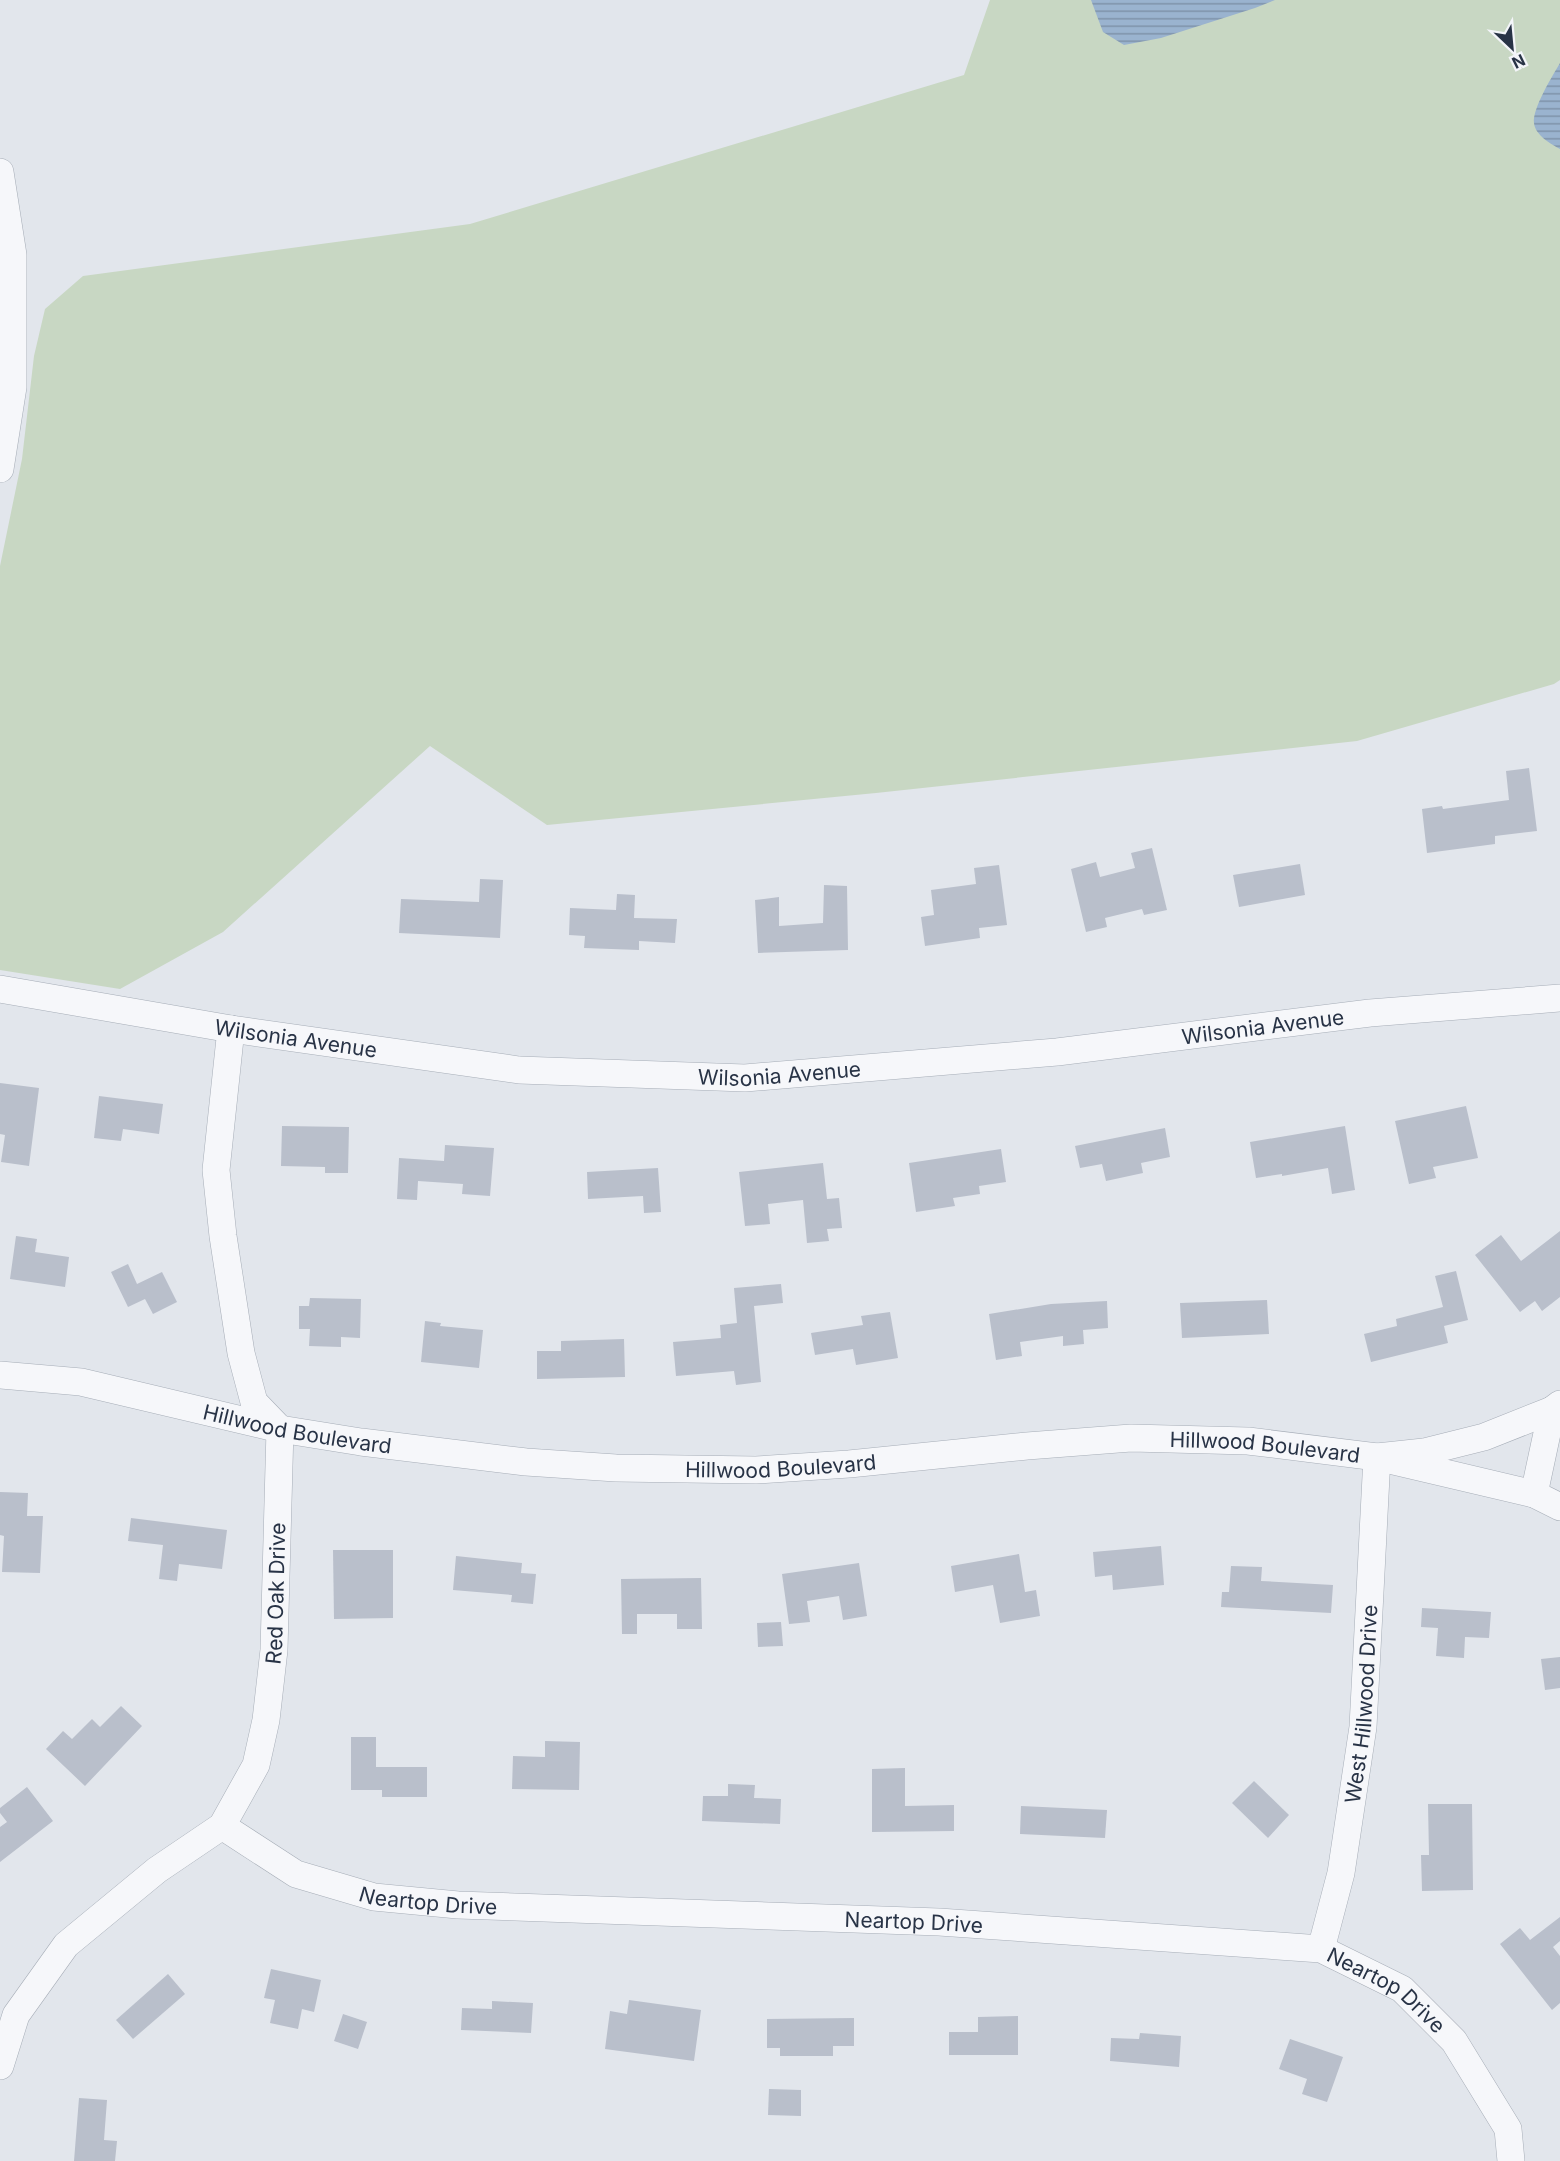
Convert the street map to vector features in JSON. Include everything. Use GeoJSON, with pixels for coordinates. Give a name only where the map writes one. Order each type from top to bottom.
{"type":"FeatureCollection","features":[{"type":"Feature","properties":{"kind":"street"},"geometry":{"type":"LineString","coordinates":[[0,172],[13,255],[13,387],[0,469]]}},
{"type":"Feature","properties":{"kind":"street","name":"Wilsonia Avenue"},"geometry":{"type":"LineString","coordinates":[[0,989],[231,1029],[519,1070],[745,1078],[1057,1052],[1370,1013],[1560,998]]}},
{"type":"Feature","properties":{"kind":"street"},"geometry":{"type":"LineString","coordinates":[[231,1029],[216,1170],[223,1236],[241,1353],[254,1401],[280,1429]]}},
{"type":"Feature","properties":{"kind":"street","name":"Hillwood Boulevard"},"geometry":{"type":"LineString","coordinates":[[0,1375],[81,1382],[280,1429],[361,1442],[526,1462],[627,1468],[756,1470],[849,1464],[1131,1438],[1248,1441],[1377,1456],[1534,1494],[1560,1507]]}},
{"type":"Feature","properties":{"kind":"street"},"geometry":{"type":"LineString","coordinates":[[1377,1456],[1424,1452],[1484,1437],[1556,1407]]}},
{"type":"Feature","properties":{"kind":"street"},"geometry":{"type":"LineString","coordinates":[[1534,1494],[1556,1407]]}},
{"type":"Feature","properties":{"kind":"street","name":"Red Oak Drive"},"geometry":{"type":"LineString","coordinates":[[0,2066],[16,2015],[66,1945],[157,1870],[222,1826],[256,1765],[266,1720],[274,1650],[280,1429]]}},
{"type":"Feature","properties":{"kind":"street","name":"West Hillwood Drive"},"geometry":{"type":"LineString","coordinates":[[1321,1949],[1341,1873],[1363,1727],[1377,1456]]}},
{"type":"Feature","properties":{"kind":"street","name":"Neartop Drive"},"geometry":{"type":"LineString","coordinates":[[222,1826],[296,1874],[374,1897],[458,1905],[939,1922],[1321,1949],[1402,1989],[1454,2042],[1508,2129],[1511,2161]]}},
{"type":"Feature","properties":{"kind":"green space"},"geometry":{"type":"Polygon","coordinates":[[[990,0],[1560,0],[1560,680],[1554,684],[1357,741],[876,793],[547,825],[430,746],[223,932],[120,989],[0,970],[0,566],[22,459],[34,356],[45,309],[83,276],[470,224],[964,75],[990,0]]]}},
{"type":"Feature","properties":{"kind":"water"},"geometry":{"type":"Polygon","coordinates":[[[1091,0],[1275,0],[1161,38],[1124,45],[1103,32],[1091,0]]]}},
{"type":"Feature","properties":{"kind":"water"},"geometry":{"type":"Polygon","coordinates":[[[1560,63],[1560,149],[1540,135],[1535,127],[1534,117],[1560,63]]]}},
{"type":"Feature","properties":{"kind":"building"},"geometry":{"type":"Polygon","coordinates":[[[1529,768],[1537,831],[1495,836],[1495,844],[1427,853],[1422,809],[1442,806],[1443,809],[1509,800],[1506,771],[1529,768]]]}},
{"type":"Feature","properties":{"kind":"building"},"geometry":{"type":"Polygon","coordinates":[[[1152,848],[1167,910],[1144,915],[1142,909],[1105,918],[1107,927],[1086,932],[1071,869],[1096,862],[1100,877],[1135,868],[1131,853],[1152,848]]]}},
{"type":"Feature","properties":{"kind":"building"},"geometry":{"type":"Polygon","coordinates":[[[1300,864],[1305,895],[1239,907],[1233,875],[1300,864]]]}},
{"type":"Feature","properties":{"kind":"building"},"geometry":{"type":"Polygon","coordinates":[[[999,865],[1007,925],[979,928],[980,938],[925,946],[921,917],[934,915],[931,890],[976,884],[974,868],[999,865]]]}},
{"type":"Feature","properties":{"kind":"building"},"geometry":{"type":"Polygon","coordinates":[[[480,879],[503,880],[500,938],[399,933],[401,899],[479,902],[480,879]]]}},
{"type":"Feature","properties":{"kind":"building"},"geometry":{"type":"Polygon","coordinates":[[[824,885],[847,886],[848,950],[758,953],[755,900],[779,897],[779,926],[823,923],[824,885]]]}},
{"type":"Feature","properties":{"kind":"building"},"geometry":{"type":"Polygon","coordinates":[[[617,894],[635,895],[634,918],[677,919],[675,943],[639,941],[639,950],[584,948],[585,936],[569,935],[570,908],[616,910],[617,894]]]}},
{"type":"Feature","properties":{"kind":"building"},"geometry":{"type":"Polygon","coordinates":[[[0,1083],[39,1088],[29,1166],[1,1162],[5,1135],[0,1134],[0,1083]]]}},
{"type":"Feature","properties":{"kind":"building"},"geometry":{"type":"Polygon","coordinates":[[[99,1096],[163,1104],[159,1134],[123,1129],[121,1141],[94,1138],[99,1096]]]}},
{"type":"Feature","properties":{"kind":"building"},"geometry":{"type":"Polygon","coordinates":[[[1466,1106],[1478,1158],[1433,1167],[1436,1178],[1409,1184],[1395,1121],[1466,1106]]]}},
{"type":"Feature","properties":{"kind":"building"},"geometry":{"type":"Polygon","coordinates":[[[282,1126],[349,1127],[348,1173],[325,1173],[325,1167],[281,1166],[282,1126]]]}},
{"type":"Feature","properties":{"kind":"building"},"geometry":{"type":"Polygon","coordinates":[[[1345,1126],[1355,1190],[1332,1194],[1328,1168],[1256,1178],[1250,1142],[1345,1126]]]}},
{"type":"Feature","properties":{"kind":"building"},"geometry":{"type":"Polygon","coordinates":[[[1165,1128],[1170,1157],[1141,1163],[1143,1173],[1106,1181],[1102,1164],[1080,1168],[1075,1146],[1165,1128]]]}},
{"type":"Feature","properties":{"kind":"building"},"geometry":{"type":"Polygon","coordinates":[[[445,1145],[494,1148],[490,1196],[462,1194],[463,1184],[418,1181],[417,1200],[397,1199],[399,1158],[444,1161],[445,1145]]]}},
{"type":"Feature","properties":{"kind":"building"},"geometry":{"type":"Polygon","coordinates":[[[1001,1149],[1006,1182],[979,1186],[980,1194],[953,1198],[955,1206],[916,1212],[909,1163],[1001,1149]]]}},
{"type":"Feature","properties":{"kind":"building"},"geometry":{"type":"Polygon","coordinates":[[[823,1163],[827,1199],[839,1198],[842,1228],[827,1229],[829,1241],[807,1243],[803,1200],[768,1204],[770,1224],[745,1226],[739,1172],[823,1163]]]}},
{"type":"Feature","properties":{"kind":"building"},"geometry":{"type":"Polygon","coordinates":[[[658,1168],[661,1212],[644,1213],[643,1196],[588,1199],[587,1172],[658,1168]]]}},
{"type":"Feature","properties":{"kind":"building"},"geometry":{"type":"Polygon","coordinates":[[[1560,1231],[1560,1297],[1542,1311],[1535,1301],[1520,1312],[1475,1255],[1501,1235],[1521,1261],[1560,1231]]]}},
{"type":"Feature","properties":{"kind":"building"},"geometry":{"type":"Polygon","coordinates":[[[16,1236],[37,1239],[35,1252],[69,1257],[65,1287],[10,1279],[16,1236]]]}},
{"type":"Feature","properties":{"kind":"building"},"geometry":{"type":"Polygon","coordinates":[[[128,1264],[137,1284],[162,1272],[177,1302],[153,1314],[145,1299],[128,1307],[111,1272],[128,1264]]]}},
{"type":"Feature","properties":{"kind":"building"},"geometry":{"type":"Polygon","coordinates":[[[1456,1271],[1468,1320],[1444,1326],[1448,1343],[1371,1362],[1364,1334],[1397,1326],[1396,1319],[1443,1307],[1435,1276],[1456,1271]]]}},
{"type":"Feature","properties":{"kind":"building"},"geometry":{"type":"Polygon","coordinates":[[[781,1284],[783,1303],[754,1306],[761,1382],[736,1385],[734,1371],[676,1376],[673,1342],[721,1338],[720,1325],[737,1323],[734,1288],[781,1284]]]}},
{"type":"Feature","properties":{"kind":"building"},"geometry":{"type":"Polygon","coordinates":[[[310,1298],[361,1299],[360,1338],[341,1337],[341,1347],[309,1346],[310,1329],[299,1329],[299,1306],[309,1306],[310,1298]]]}},
{"type":"Feature","properties":{"kind":"building"},"geometry":{"type":"Polygon","coordinates":[[[1267,1300],[1269,1334],[1182,1338],[1180,1303],[1267,1300]]]}},
{"type":"Feature","properties":{"kind":"building"},"geometry":{"type":"Polygon","coordinates":[[[1107,1301],[1108,1328],[1083,1330],[1084,1344],[1063,1346],[1063,1336],[1020,1342],[1022,1356],[996,1360],[989,1314],[1051,1304],[1107,1301]]]}},
{"type":"Feature","properties":{"kind":"building"},"geometry":{"type":"Polygon","coordinates":[[[890,1312],[898,1358],[856,1365],[853,1349],[815,1355],[811,1333],[863,1325],[861,1316],[890,1312]]]}},
{"type":"Feature","properties":{"kind":"building"},"geometry":{"type":"Polygon","coordinates":[[[425,1321],[441,1323],[440,1326],[483,1330],[479,1368],[421,1362],[425,1321]]]}},
{"type":"Feature","properties":{"kind":"building"},"geometry":{"type":"Polygon","coordinates":[[[624,1339],[625,1377],[537,1379],[537,1351],[561,1351],[561,1341],[624,1339]]]}},
{"type":"Feature","properties":{"kind":"building"},"geometry":{"type":"Polygon","coordinates":[[[0,1492],[28,1493],[27,1516],[43,1516],[40,1573],[2,1572],[4,1536],[0,1535],[0,1492]]]}},
{"type":"Feature","properties":{"kind":"building"},"geometry":{"type":"Polygon","coordinates":[[[131,1518],[227,1530],[222,1569],[179,1564],[177,1581],[159,1579],[163,1545],[128,1541],[131,1518]]]}},
{"type":"Feature","properties":{"kind":"building"},"geometry":{"type":"Polygon","coordinates":[[[1161,1546],[1164,1585],[1113,1590],[1112,1575],[1095,1577],[1093,1552],[1161,1546]]]}},
{"type":"Feature","properties":{"kind":"building"},"geometry":{"type":"Polygon","coordinates":[[[333,1550],[393,1550],[393,1618],[334,1619],[333,1550]]]}},
{"type":"Feature","properties":{"kind":"building"},"geometry":{"type":"Polygon","coordinates":[[[1019,1554],[1025,1592],[1036,1590],[1040,1616],[1000,1623],[993,1585],[955,1592],[951,1566],[1019,1554]]]}},
{"type":"Feature","properties":{"kind":"building"},"geometry":{"type":"Polygon","coordinates":[[[456,1556],[522,1563],[521,1573],[536,1574],[533,1604],[511,1602],[512,1595],[453,1590],[456,1556]]]}},
{"type":"Feature","properties":{"kind":"building"},"geometry":{"type":"Polygon","coordinates":[[[859,1563],[867,1616],[843,1620],[839,1596],[807,1601],[810,1622],[789,1624],[782,1574],[859,1563]]]}},
{"type":"Feature","properties":{"kind":"building"},"geometry":{"type":"Polygon","coordinates":[[[1231,1566],[1262,1567],[1261,1581],[1333,1585],[1331,1613],[1221,1607],[1222,1592],[1229,1592],[1231,1566]]]}},
{"type":"Feature","properties":{"kind":"building"},"geometry":{"type":"Polygon","coordinates":[[[701,1578],[702,1629],[677,1629],[677,1614],[637,1614],[637,1634],[622,1634],[621,1579],[701,1578]]]}},
{"type":"Feature","properties":{"kind":"building"},"geometry":{"type":"Polygon","coordinates":[[[1422,1608],[1491,1612],[1489,1638],[1465,1637],[1464,1658],[1436,1656],[1438,1628],[1421,1627],[1422,1608]]]}},
{"type":"Feature","properties":{"kind":"building"},"geometry":{"type":"Polygon","coordinates":[[[781,1622],[783,1646],[758,1647],[757,1623],[781,1622]]]}},
{"type":"Feature","properties":{"kind":"building"},"geometry":{"type":"Polygon","coordinates":[[[1560,1657],[1560,1688],[1545,1690],[1541,1659],[1560,1657]]]}},
{"type":"Feature","properties":{"kind":"building"},"geometry":{"type":"Polygon","coordinates":[[[121,1706],[142,1726],[85,1786],[46,1749],[63,1731],[72,1739],[92,1719],[100,1727],[121,1706]]]}},
{"type":"Feature","properties":{"kind":"building"},"geometry":{"type":"Polygon","coordinates":[[[351,1737],[376,1737],[376,1767],[427,1767],[427,1797],[382,1797],[382,1790],[351,1790],[351,1737]]]}},
{"type":"Feature","properties":{"kind":"building"},"geometry":{"type":"Polygon","coordinates":[[[545,1741],[580,1742],[579,1790],[512,1789],[513,1756],[545,1757],[545,1741]]]}},
{"type":"Feature","properties":{"kind":"building"},"geometry":{"type":"Polygon","coordinates":[[[905,1768],[905,1806],[954,1805],[954,1831],[872,1832],[872,1769],[905,1768]]]}},
{"type":"Feature","properties":{"kind":"building"},"geometry":{"type":"Polygon","coordinates":[[[1254,1781],[1289,1815],[1268,1838],[1232,1803],[1254,1781]]]}},
{"type":"Feature","properties":{"kind":"building"},"geometry":{"type":"Polygon","coordinates":[[[728,1784],[755,1785],[754,1798],[781,1799],[780,1824],[702,1821],[703,1796],[728,1796],[728,1784]]]}},
{"type":"Feature","properties":{"kind":"building"},"geometry":{"type":"Polygon","coordinates":[[[27,1787],[53,1821],[0,1862],[0,1827],[7,1822],[0,1813],[0,1808],[27,1787]]]}},
{"type":"Feature","properties":{"kind":"building"},"geometry":{"type":"Polygon","coordinates":[[[1428,1804],[1472,1804],[1473,1890],[1422,1891],[1421,1855],[1429,1855],[1428,1804]]]}},
{"type":"Feature","properties":{"kind":"building"},"geometry":{"type":"Polygon","coordinates":[[[1021,1806],[1107,1810],[1105,1838],[1020,1834],[1021,1806]]]}},
{"type":"Feature","properties":{"kind":"building"},"geometry":{"type":"Polygon","coordinates":[[[1560,1917],[1560,1941],[1553,1947],[1560,1956],[1560,2003],[1552,2010],[1500,1944],[1520,1928],[1530,1940],[1560,1917]]]}},
{"type":"Feature","properties":{"kind":"building"},"geometry":{"type":"Polygon","coordinates":[[[271,1969],[321,1980],[314,2012],[302,2009],[298,2029],[270,2023],[275,2000],[264,1998],[271,1969]]]}},
{"type":"Feature","properties":{"kind":"building"},"geometry":{"type":"Polygon","coordinates":[[[168,1974],[185,1994],[133,2039],[116,2020],[168,1974]]]}},
{"type":"Feature","properties":{"kind":"building"},"geometry":{"type":"Polygon","coordinates":[[[629,2000],[701,2010],[694,2061],[605,2049],[610,2011],[627,2014],[629,2000]]]}},
{"type":"Feature","properties":{"kind":"building"},"geometry":{"type":"Polygon","coordinates":[[[492,2001],[533,2003],[531,2033],[461,2030],[462,2008],[492,2009],[492,2001]]]}},
{"type":"Feature","properties":{"kind":"building"},"geometry":{"type":"Polygon","coordinates":[[[343,2014],[367,2022],[358,2049],[334,2041],[343,2014]]]}},
{"type":"Feature","properties":{"kind":"building"},"geometry":{"type":"Polygon","coordinates":[[[1018,2016],[1018,2055],[949,2055],[949,2032],[978,2032],[978,2017],[1018,2016]]]}},
{"type":"Feature","properties":{"kind":"building"},"geometry":{"type":"Polygon","coordinates":[[[854,2018],[854,2046],[833,2046],[833,2056],[780,2056],[780,2048],[767,2048],[767,2019],[854,2018]]]}},
{"type":"Feature","properties":{"kind":"building"},"geometry":{"type":"Polygon","coordinates":[[[1140,2033],[1181,2036],[1179,2067],[1110,2061],[1111,2038],[1139,2039],[1140,2033]]]}},
{"type":"Feature","properties":{"kind":"building"},"geometry":{"type":"Polygon","coordinates":[[[1290,2039],[1343,2057],[1327,2102],[1302,2094],[1307,2079],[1279,2069],[1290,2039]]]}},
{"type":"Feature","properties":{"kind":"building"},"geometry":{"type":"Polygon","coordinates":[[[769,2089],[801,2090],[801,2116],[768,2115],[769,2089]]]}},
{"type":"Feature","properties":{"kind":"building"},"geometry":{"type":"Polygon","coordinates":[[[79,2098],[107,2100],[104,2140],[117,2141],[115,2161],[74,2161],[79,2098]]]}}]}
